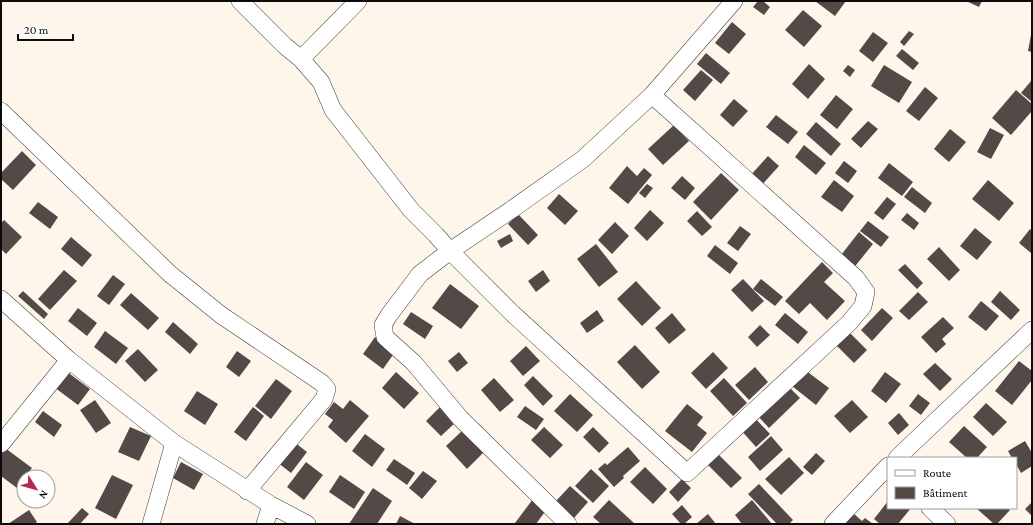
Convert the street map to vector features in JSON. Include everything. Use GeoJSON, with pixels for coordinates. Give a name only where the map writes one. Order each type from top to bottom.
{"type":"FeatureCollection","features":[{"type":"Feature","properties":{"kind":"street"},"geometry":{"type":"LineString","coordinates":[[240,1],[285,46],[301,59],[321,82],[333,110],[411,210],[513,314],[687,473],[849,324],[863,306],[866,292],[856,278],[652,95]]}},
{"type":"Feature","properties":{"kind":"street"},"geometry":{"type":"LineString","coordinates":[[301,59],[358,1]]}},
{"type":"Feature","properties":{"kind":"street"},"geometry":{"type":"LineString","coordinates":[[568,524],[460,418],[414,363],[385,337],[383,325],[420,274],[450,251],[583,159],[652,95],[734,1]]}},
{"type":"Feature","properties":{"kind":"street"},"geometry":{"type":"LineString","coordinates":[[1,111],[170,274],[221,315],[322,383],[327,389],[324,399],[247,490]]}},
{"type":"Feature","properties":{"kind":"street"},"geometry":{"type":"LineString","coordinates":[[1,299],[69,360],[174,443],[271,505],[307,524]]}},
{"type":"Feature","properties":{"kind":"street"},"geometry":{"type":"LineString","coordinates":[[899,457],[1030,336]]}},
{"type":"Feature","properties":{"kind":"street"},"geometry":{"type":"LineString","coordinates":[[1,444],[69,360]]}},
{"type":"Feature","properties":{"kind":"street"},"geometry":{"type":"LineString","coordinates":[[151,524],[174,443]]}},
{"type":"Feature","properties":{"kind":"street"},"geometry":{"type":"LineString","coordinates":[[833,524],[887,468]]}},
{"type":"Feature","properties":{"kind":"street"},"geometry":{"type":"LineString","coordinates":[[266,524],[271,505]]}},
{"type":"Feature","properties":{"kind":"street"},"geometry":{"type":"LineString","coordinates":[[931,509],[947,524]]}},
{"type":"Feature","properties":{"kind":"building"},"geometry":{"type":"Polygon","coordinates":[[[758,1],[763,1],[770,7],[764,15],[753,7],[758,1]]]}},
{"type":"Feature","properties":{"kind":"building"},"geometry":{"type":"Polygon","coordinates":[[[815,1],[846,1],[835,16],[815,1]]]}},
{"type":"Feature","properties":{"kind":"building"},"geometry":{"type":"Polygon","coordinates":[[[966,1],[982,1],[979,7],[966,1]]]}},
{"type":"Feature","properties":{"kind":"building"},"geometry":{"type":"Polygon","coordinates":[[[803,10],[822,26],[804,47],[785,30],[803,10]]]}},
{"type":"Feature","properties":{"kind":"building"},"geometry":{"type":"Polygon","coordinates":[[[732,22],[746,34],[729,54],[715,43],[732,22]]]}},
{"type":"Feature","properties":{"kind":"building"},"geometry":{"type":"Polygon","coordinates":[[[909,31],[914,34],[904,46],[900,42],[909,31]]]}},
{"type":"Feature","properties":{"kind":"building"},"geometry":{"type":"Polygon","coordinates":[[[873,32],[888,43],[873,62],[859,51],[873,32]]]}},
{"type":"Feature","properties":{"kind":"building"},"geometry":{"type":"Polygon","coordinates":[[[1032,35],[1032,52],[1028,51],[1032,35]]]}},
{"type":"Feature","properties":{"kind":"building"},"geometry":{"type":"Polygon","coordinates":[[[902,49],[919,63],[913,70],[896,56],[902,49]]]}},
{"type":"Feature","properties":{"kind":"building"},"geometry":{"type":"Polygon","coordinates":[[[706,53],[730,73],[721,84],[697,64],[706,53]]]}},
{"type":"Feature","properties":{"kind":"building"},"geometry":{"type":"Polygon","coordinates":[[[809,64],[825,79],[808,99],[792,84],[809,64]]]}},
{"type":"Feature","properties":{"kind":"building"},"geometry":{"type":"Polygon","coordinates":[[[848,65],[855,70],[850,77],[843,71],[848,65]]]}},
{"type":"Feature","properties":{"kind":"building"},"geometry":{"type":"Polygon","coordinates":[[[884,65],[912,82],[899,103],[871,86],[884,65]]]}},
{"type":"Feature","properties":{"kind":"building"},"geometry":{"type":"Polygon","coordinates":[[[701,70],[713,80],[695,101],[683,90],[701,70]]]}},
{"type":"Feature","properties":{"kind":"building"},"geometry":{"type":"Polygon","coordinates":[[[1031,81],[1032,82],[1032,102],[1021,93],[1031,81]]]}},
{"type":"Feature","properties":{"kind":"building"},"geometry":{"type":"Polygon","coordinates":[[[925,87],[938,98],[919,121],[906,111],[925,87]]]}},
{"type":"Feature","properties":{"kind":"building"},"geometry":{"type":"Polygon","coordinates":[[[1016,90],[1032,104],[1032,111],[1011,135],[992,118],[1016,90]]]}},
{"type":"Feature","properties":{"kind":"building"},"geometry":{"type":"Polygon","coordinates":[[[836,95],[853,109],[837,129],[820,115],[836,95]]]}},
{"type":"Feature","properties":{"kind":"building"},"geometry":{"type":"Polygon","coordinates":[[[734,99],[748,111],[733,127],[720,115],[734,99]]]}},
{"type":"Feature","properties":{"kind":"building"},"geometry":{"type":"Polygon","coordinates":[[[776,115],[798,132],[788,144],[766,127],[776,115]]]}},
{"type":"Feature","properties":{"kind":"building"},"geometry":{"type":"Polygon","coordinates":[[[868,121],[878,129],[861,148],[851,139],[868,121]]]}},
{"type":"Feature","properties":{"kind":"building"},"geometry":{"type":"Polygon","coordinates":[[[816,122],[841,144],[831,156],[806,134],[816,122]]]}},
{"type":"Feature","properties":{"kind":"building"},"geometry":{"type":"Polygon","coordinates":[[[674,125],[689,141],[663,165],[648,149],[674,125]]]}},
{"type":"Feature","properties":{"kind":"building"},"geometry":{"type":"Polygon","coordinates":[[[990,128],[1004,135],[991,159],[977,152],[990,128]]]}},
{"type":"Feature","properties":{"kind":"building"},"geometry":{"type":"Polygon","coordinates":[[[950,129],[966,142],[949,162],[934,149],[950,129]]]}},
{"type":"Feature","properties":{"kind":"building"},"geometry":{"type":"Polygon","coordinates":[[[804,145],[826,163],[816,175],[795,157],[804,145]]]}},
{"type":"Feature","properties":{"kind":"building"},"geometry":{"type":"Polygon","coordinates":[[[22,151],[36,165],[13,190],[1,179],[1,173],[22,151]]]}},
{"type":"Feature","properties":{"kind":"building"},"geometry":{"type":"Polygon","coordinates":[[[768,156],[779,166],[759,188],[748,178],[768,156]]]}},
{"type":"Feature","properties":{"kind":"building"},"geometry":{"type":"Polygon","coordinates":[[[844,161],[857,171],[848,183],[835,173],[844,161]]]}},
{"type":"Feature","properties":{"kind":"building"},"geometry":{"type":"Polygon","coordinates":[[[889,163],[913,182],[902,196],[878,178],[889,163]]]}},
{"type":"Feature","properties":{"kind":"building"},"geometry":{"type":"Polygon","coordinates":[[[627,166],[637,176],[644,168],[652,175],[628,204],[609,188],[627,166]]]}},
{"type":"Feature","properties":{"kind":"building"},"geometry":{"type":"Polygon","coordinates":[[[721,173],[739,190],[711,220],[693,202],[721,173]]]}},
{"type":"Feature","properties":{"kind":"building"},"geometry":{"type":"Polygon","coordinates":[[[682,176],[695,188],[685,200],[671,188],[682,176]]]}},
{"type":"Feature","properties":{"kind":"building"},"geometry":{"type":"Polygon","coordinates":[[[834,180],[854,196],[842,212],[821,197],[834,180]]]}},
{"type":"Feature","properties":{"kind":"building"},"geometry":{"type":"Polygon","coordinates":[[[988,180],[1014,203],[999,221],[972,199],[988,180]]]}},
{"type":"Feature","properties":{"kind":"building"},"geometry":{"type":"Polygon","coordinates":[[[647,184],[653,188],[645,198],[639,193],[647,184]]]}},
{"type":"Feature","properties":{"kind":"building"},"geometry":{"type":"Polygon","coordinates":[[[912,187],[932,203],[925,213],[904,197],[912,187]]]}},
{"type":"Feature","properties":{"kind":"building"},"geometry":{"type":"Polygon","coordinates":[[[559,194],[578,211],[565,225],[547,208],[559,194]]]}},
{"type":"Feature","properties":{"kind":"building"},"geometry":{"type":"Polygon","coordinates":[[[887,197],[896,204],[883,220],[874,213],[887,197]]]}},
{"type":"Feature","properties":{"kind":"building"},"geometry":{"type":"Polygon","coordinates":[[[38,202],[58,217],[50,229],[29,213],[38,202]]]}},
{"type":"Feature","properties":{"kind":"building"},"geometry":{"type":"Polygon","coordinates":[[[650,210],[664,223],[647,241],[634,228],[650,210]]]}},
{"type":"Feature","properties":{"kind":"building"},"geometry":{"type":"Polygon","coordinates":[[[697,211],[712,227],[702,236],[687,221],[697,211]]]}},
{"type":"Feature","properties":{"kind":"building"},"geometry":{"type":"Polygon","coordinates":[[[907,213],[919,223],[914,230],[901,220],[907,213]]]}},
{"type":"Feature","properties":{"kind":"building"},"geometry":{"type":"Polygon","coordinates":[[[518,214],[538,235],[528,245],[508,224],[518,214]]]}},
{"type":"Feature","properties":{"kind":"building"},"geometry":{"type":"Polygon","coordinates":[[[4,220],[22,237],[6,254],[1,249],[1,223],[4,220]]]}},
{"type":"Feature","properties":{"kind":"building"},"geometry":{"type":"Polygon","coordinates":[[[868,221],[889,237],[881,247],[860,231],[868,221]]]}},
{"type":"Feature","properties":{"kind":"building"},"geometry":{"type":"Polygon","coordinates":[[[615,222],[629,236],[612,254],[598,240],[615,222]]]}},
{"type":"Feature","properties":{"kind":"building"},"geometry":{"type":"Polygon","coordinates":[[[740,226],[751,234],[738,251],[727,243],[740,226]]]}},
{"type":"Feature","properties":{"kind":"building"},"geometry":{"type":"Polygon","coordinates":[[[975,228],[992,242],[977,260],[960,246],[975,228]]]}},
{"type":"Feature","properties":{"kind":"building"},"geometry":{"type":"Polygon","coordinates":[[[1030,229],[1032,231],[1031,253],[1019,243],[1030,229]]]}},
{"type":"Feature","properties":{"kind":"building"},"geometry":{"type":"Polygon","coordinates":[[[859,232],[873,244],[852,270],[838,259],[859,232]]]}},
{"type":"Feature","properties":{"kind":"building"},"geometry":{"type":"Polygon","coordinates":[[[510,234],[513,241],[501,248],[497,241],[510,234]]]}},
{"type":"Feature","properties":{"kind":"building"},"geometry":{"type":"Polygon","coordinates":[[[71,237],[92,255],[82,267],[61,249],[71,237]]]}},
{"type":"Feature","properties":{"kind":"building"},"geometry":{"type":"Polygon","coordinates":[[[596,244],[618,272],[599,287],[577,259],[596,244]]]}},
{"type":"Feature","properties":{"kind":"building"},"geometry":{"type":"Polygon","coordinates":[[[715,245],[738,263],[730,274],[707,256],[715,245]]]}},
{"type":"Feature","properties":{"kind":"building"},"geometry":{"type":"Polygon","coordinates":[[[939,247],[960,270],[949,281],[927,259],[939,247]]]}},
{"type":"Feature","properties":{"kind":"building"},"geometry":{"type":"Polygon","coordinates":[[[822,262],[833,273],[824,282],[845,301],[827,320],[810,303],[799,314],[785,301],[822,262]]]}},
{"type":"Feature","properties":{"kind":"building"},"geometry":{"type":"Polygon","coordinates":[[[905,264],[923,283],[917,289],[898,270],[905,264]]]}},
{"type":"Feature","properties":{"kind":"building"},"geometry":{"type":"Polygon","coordinates":[[[64,270],[77,281],[50,310],[38,299],[64,270]]]}},
{"type":"Feature","properties":{"kind":"building"},"geometry":{"type":"Polygon","coordinates":[[[543,270],[550,281],[536,292],[528,281],[543,270]]]}},
{"type":"Feature","properties":{"kind":"building"},"geometry":{"type":"Polygon","coordinates":[[[113,275],[125,284],[109,305],[97,296],[113,275]]]}},
{"type":"Feature","properties":{"kind":"building"},"geometry":{"type":"Polygon","coordinates":[[[743,279],[764,301],[752,312],[731,290],[743,279]]]}},
{"type":"Feature","properties":{"kind":"building"},"geometry":{"type":"Polygon","coordinates":[[[761,279],[783,297],[775,306],[753,289],[761,279]]]}},
{"type":"Feature","properties":{"kind":"building"},"geometry":{"type":"Polygon","coordinates":[[[636,281],[661,308],[642,326],[617,299],[636,281]]]}},
{"type":"Feature","properties":{"kind":"building"},"geometry":{"type":"Polygon","coordinates":[[[450,284],[479,306],[461,329],[432,308],[450,284]]]}},
{"type":"Feature","properties":{"kind":"building"},"geometry":{"type":"Polygon","coordinates":[[[23,291],[48,314],[44,319],[18,296],[23,291]]]}},
{"type":"Feature","properties":{"kind":"building"},"geometry":{"type":"Polygon","coordinates":[[[1000,291],[1020,310],[1011,320],[991,302],[1000,291]]]}},
{"type":"Feature","properties":{"kind":"building"},"geometry":{"type":"Polygon","coordinates":[[[918,292],[928,302],[909,320],[899,311],[918,292]]]}},
{"type":"Feature","properties":{"kind":"building"},"geometry":{"type":"Polygon","coordinates":[[[131,293],[159,318],[148,330],[120,305],[131,293]]]}},
{"type":"Feature","properties":{"kind":"building"},"geometry":{"type":"Polygon","coordinates":[[[981,301],[999,316],[986,331],[968,317],[981,301]]]}},
{"type":"Feature","properties":{"kind":"building"},"geometry":{"type":"Polygon","coordinates":[[[78,308],[97,323],[87,336],[68,321],[78,308]]]}},
{"type":"Feature","properties":{"kind":"building"},"geometry":{"type":"Polygon","coordinates":[[[882,308],[893,318],[872,341],[861,330],[882,308]]]}},
{"type":"Feature","properties":{"kind":"building"},"geometry":{"type":"Polygon","coordinates":[[[597,310],[604,321],[587,333],[580,323],[597,310]]]}},
{"type":"Feature","properties":{"kind":"building"},"geometry":{"type":"Polygon","coordinates":[[[411,312],[433,326],[425,339],[403,324],[411,312]]]}},
{"type":"Feature","properties":{"kind":"building"},"geometry":{"type":"Polygon","coordinates":[[[672,313],[686,330],[669,344],[655,328],[672,313]]]}},
{"type":"Feature","properties":{"kind":"building"},"geometry":{"type":"Polygon","coordinates":[[[785,313],[808,332],[798,344],[775,325],[785,313]]]}},
{"type":"Feature","properties":{"kind":"building"},"geometry":{"type":"Polygon","coordinates":[[[943,317],[954,328],[942,339],[946,344],[936,353],[921,337],[943,317]]]}},
{"type":"Feature","properties":{"kind":"building"},"geometry":{"type":"Polygon","coordinates":[[[173,322],[198,344],[190,354],[165,332],[173,322]]]}},
{"type":"Feature","properties":{"kind":"building"},"geometry":{"type":"Polygon","coordinates":[[[760,325],[770,335],[757,347],[748,337],[760,325]]]}},
{"type":"Feature","properties":{"kind":"building"},"geometry":{"type":"Polygon","coordinates":[[[105,331],[128,348],[116,364],[94,347],[105,331]]]}},
{"type":"Feature","properties":{"kind":"building"},"geometry":{"type":"Polygon","coordinates":[[[848,331],[867,350],[854,363],[835,344],[848,331]]]}},
{"type":"Feature","properties":{"kind":"building"},"geometry":{"type":"Polygon","coordinates":[[[375,337],[395,352],[383,369],[363,354],[375,337]]]}},
{"type":"Feature","properties":{"kind":"building"},"geometry":{"type":"Polygon","coordinates":[[[635,345],[660,372],[642,389],[617,362],[635,345]]]}},
{"type":"Feature","properties":{"kind":"building"},"geometry":{"type":"Polygon","coordinates":[[[526,346],[540,361],[523,376],[510,361],[526,346]]]}},
{"type":"Feature","properties":{"kind":"building"},"geometry":{"type":"Polygon","coordinates":[[[138,349],[158,370],[145,382],[125,361],[138,349]]]}},
{"type":"Feature","properties":{"kind":"building"},"geometry":{"type":"Polygon","coordinates":[[[237,351],[251,361],[239,377],[226,367],[237,351]]]}},
{"type":"Feature","properties":{"kind":"building"},"geometry":{"type":"Polygon","coordinates":[[[459,352],[468,363],[457,372],[448,361],[459,352]]]}},
{"type":"Feature","properties":{"kind":"building"},"geometry":{"type":"Polygon","coordinates":[[[713,352],[728,368],[706,389],[691,373],[713,352]]]}},
{"type":"Feature","properties":{"kind":"building"},"geometry":{"type":"Polygon","coordinates":[[[1019,361],[1032,371],[1032,380],[1012,405],[995,391],[1019,361]]]}},
{"type":"Feature","properties":{"kind":"building"},"geometry":{"type":"Polygon","coordinates":[[[935,363],[952,379],[940,391],[923,374],[935,363]]]}},
{"type":"Feature","properties":{"kind":"building"},"geometry":{"type":"Polygon","coordinates":[[[755,367],[768,382],[749,400],[735,385],[755,367]]]}},
{"type":"Feature","properties":{"kind":"building"},"geometry":{"type":"Polygon","coordinates":[[[805,370],[829,388],[816,405],[792,386],[805,370]]]}},
{"type":"Feature","properties":{"kind":"building"},"geometry":{"type":"Polygon","coordinates":[[[66,371],[90,389],[78,405],[54,387],[66,371]]]}},
{"type":"Feature","properties":{"kind":"building"},"geometry":{"type":"Polygon","coordinates":[[[396,372],[419,393],[404,409],[382,388],[396,372]]]}},
{"type":"Feature","properties":{"kind":"building"},"geometry":{"type":"Polygon","coordinates":[[[885,372],[901,384],[886,403],[871,391],[885,372]]]}},
{"type":"Feature","properties":{"kind":"building"},"geometry":{"type":"Polygon","coordinates":[[[533,376],[553,396],[543,406],[524,385],[533,376]]]}},
{"type":"Feature","properties":{"kind":"building"},"geometry":{"type":"Polygon","coordinates":[[[494,378],[514,400],[500,412],[481,390],[494,378]]]}},
{"type":"Feature","properties":{"kind":"building"},"geometry":{"type":"Polygon","coordinates":[[[724,378],[747,403],[733,416],[710,391],[724,378]]]}},
{"type":"Feature","properties":{"kind":"building"},"geometry":{"type":"Polygon","coordinates":[[[276,379],[292,391],[271,419],[255,406],[276,379]]]}},
{"type":"Feature","properties":{"kind":"building"},"geometry":{"type":"Polygon","coordinates":[[[787,385],[800,398],[769,428],[756,414],[787,385]]]}},
{"type":"Feature","properties":{"kind":"building"},"geometry":{"type":"Polygon","coordinates":[[[197,391],[218,404],[205,425],[184,411],[197,391]]]}},
{"type":"Feature","properties":{"kind":"building"},"geometry":{"type":"Polygon","coordinates":[[[570,394],[593,415],[577,432],[554,411],[570,394]]]}},
{"type":"Feature","properties":{"kind":"building"},"geometry":{"type":"Polygon","coordinates":[[[918,394],[930,403],[921,415],[909,406],[918,394]]]}},
{"type":"Feature","properties":{"kind":"building"},"geometry":{"type":"Polygon","coordinates":[[[95,400],[111,423],[96,433],[80,410],[95,400]]]}},
{"type":"Feature","properties":{"kind":"building"},"geometry":{"type":"Polygon","coordinates":[[[350,400],[369,416],[346,443],[328,427],[333,420],[325,414],[334,402],[343,409],[350,400]]]}},
{"type":"Feature","properties":{"kind":"building"},"geometry":{"type":"Polygon","coordinates":[[[852,400],[868,417],[850,433],[834,416],[852,400]]]}},
{"type":"Feature","properties":{"kind":"building"},"geometry":{"type":"Polygon","coordinates":[[[986,403],[1007,422],[993,436],[973,417],[986,403]]]}},
{"type":"Feature","properties":{"kind":"building"},"geometry":{"type":"Polygon","coordinates":[[[687,404],[703,417],[697,425],[707,433],[692,452],[665,431],[687,404]]]}},
{"type":"Feature","properties":{"kind":"building"},"geometry":{"type":"Polygon","coordinates":[[[441,406],[456,422],[441,436],[426,421],[441,406]]]}},
{"type":"Feature","properties":{"kind":"building"},"geometry":{"type":"Polygon","coordinates":[[[525,406],[544,419],[536,430],[517,417],[525,406]]]}},
{"type":"Feature","properties":{"kind":"building"},"geometry":{"type":"Polygon","coordinates":[[[253,407],[264,416],[246,441],[234,432],[253,407]]]}},
{"type":"Feature","properties":{"kind":"building"},"geometry":{"type":"Polygon","coordinates":[[[43,411],[62,425],[54,437],[35,422],[43,411]]]}},
{"type":"Feature","properties":{"kind":"building"},"geometry":{"type":"Polygon","coordinates":[[[899,413],[909,425],[898,435],[888,423],[899,413]]]}},
{"type":"Feature","properties":{"kind":"building"},"geometry":{"type":"Polygon","coordinates":[[[753,416],[770,434],[756,447],[740,429],[753,416]]]}},
{"type":"Feature","properties":{"kind":"building"},"geometry":{"type":"Polygon","coordinates":[[[964,426],[987,447],[978,457],[966,457],[949,442],[964,426]]]}},
{"type":"Feature","properties":{"kind":"building"},"geometry":{"type":"Polygon","coordinates":[[[130,427],[151,436],[139,461],[118,452],[130,427]]]}},
{"type":"Feature","properties":{"kind":"building"},"geometry":{"type":"Polygon","coordinates":[[[544,427],[563,445],[550,458],[531,440],[544,427]]]}},
{"type":"Feature","properties":{"kind":"building"},"geometry":{"type":"Polygon","coordinates":[[[593,427],[609,443],[599,453],[583,437],[593,427]]]}},
{"type":"Feature","properties":{"kind":"building"},"geometry":{"type":"Polygon","coordinates":[[[463,430],[484,452],[467,469],[446,446],[463,430]]]}},
{"type":"Feature","properties":{"kind":"building"},"geometry":{"type":"Polygon","coordinates":[[[365,434],[385,449],[372,467],[352,451],[365,434]]]}},
{"type":"Feature","properties":{"kind":"building"},"geometry":{"type":"Polygon","coordinates":[[[771,436],[783,450],[760,471],[748,457],[771,436]]]}},
{"type":"Feature","properties":{"kind":"building"},"geometry":{"type":"Polygon","coordinates":[[[293,441],[307,452],[291,473],[277,462],[293,441]]]}},
{"type":"Feature","properties":{"kind":"building"},"geometry":{"type":"Polygon","coordinates":[[[1025,441],[1032,453],[1032,466],[1021,473],[1017,466],[1017,457],[1011,457],[1008,451],[1025,441]]]}},
{"type":"Feature","properties":{"kind":"building"},"geometry":{"type":"Polygon","coordinates":[[[628,447],[640,461],[623,476],[624,478],[614,487],[598,469],[605,463],[607,465],[628,447]]]}},
{"type":"Feature","properties":{"kind":"building"},"geometry":{"type":"Polygon","coordinates":[[[5,448],[32,468],[16,469],[16,487],[1,476],[1,453],[5,448]]]}},
{"type":"Feature","properties":{"kind":"building"},"geometry":{"type":"Polygon","coordinates":[[[717,453],[742,478],[731,488],[706,463],[717,453]]]}},
{"type":"Feature","properties":{"kind":"building"},"geometry":{"type":"Polygon","coordinates":[[[816,453],[825,461],[812,475],[803,467],[816,453]]]}},
{"type":"Feature","properties":{"kind":"building"},"geometry":{"type":"Polygon","coordinates":[[[789,457],[804,473],[781,495],[765,479],[789,457]]]}},
{"type":"Feature","properties":{"kind":"building"},"geometry":{"type":"Polygon","coordinates":[[[394,459],[415,473],[407,485],[386,470],[394,459]]]}},
{"type":"Feature","properties":{"kind":"building"},"geometry":{"type":"Polygon","coordinates":[[[181,462],[203,474],[194,490],[173,478],[181,462]]]}},
{"type":"Feature","properties":{"kind":"building"},"geometry":{"type":"Polygon","coordinates":[[[306,462],[323,475],[304,500],[287,487],[306,462]]]}},
{"type":"Feature","properties":{"kind":"building"},"geometry":{"type":"Polygon","coordinates":[[[645,467],[667,489],[653,504],[630,482],[645,467]]]}},
{"type":"Feature","properties":{"kind":"building"},"geometry":{"type":"Polygon","coordinates":[[[591,469],[609,486],[593,503],[575,486],[591,469]]]}},
{"type":"Feature","properties":{"kind":"building"},"geometry":{"type":"Polygon","coordinates":[[[423,471],[437,481],[422,499],[409,488],[423,471]]]}},
{"type":"Feature","properties":{"kind":"building"},"geometry":{"type":"Polygon","coordinates":[[[112,475],[133,485],[116,519],[95,508],[112,475]]]}},
{"type":"Feature","properties":{"kind":"building"},"geometry":{"type":"Polygon","coordinates":[[[340,475],[365,492],[354,509],[329,492],[340,475]]]}},
{"type":"Feature","properties":{"kind":"building"},"geometry":{"type":"Polygon","coordinates":[[[682,479],[691,488],[678,502],[669,492],[682,479]]]}},
{"type":"Feature","properties":{"kind":"building"},"geometry":{"type":"Polygon","coordinates":[[[759,484],[793,520],[789,524],[777,524],[748,494],[759,484]]]}},
{"type":"Feature","properties":{"kind":"building"},"geometry":{"type":"Polygon","coordinates":[[[570,486],[588,502],[574,518],[556,501],[570,486]]]}},
{"type":"Feature","properties":{"kind":"building"},"geometry":{"type":"Polygon","coordinates":[[[373,488],[392,501],[377,524],[349,524],[373,488]]]}},
{"type":"Feature","properties":{"kind":"building"},"geometry":{"type":"Polygon","coordinates":[[[533,499],[547,509],[536,524],[515,523],[533,499]]]}},
{"type":"Feature","properties":{"kind":"building"},"geometry":{"type":"Polygon","coordinates":[[[609,500],[634,523],[601,524],[593,517],[609,500]]]}},
{"type":"Feature","properties":{"kind":"building"},"geometry":{"type":"Polygon","coordinates":[[[752,500],[772,524],[742,524],[735,515],[752,500]]]}},
{"type":"Feature","properties":{"kind":"building"},"geometry":{"type":"Polygon","coordinates":[[[887,502],[887,509],[910,509],[898,524],[880,524],[874,519],[887,502]]]}},
{"type":"Feature","properties":{"kind":"building"},"geometry":{"type":"Polygon","coordinates":[[[1032,502],[1032,516],[1025,509],[1032,502]]]}},
{"type":"Feature","properties":{"kind":"building"},"geometry":{"type":"Polygon","coordinates":[[[682,505],[692,517],[684,524],[681,524],[672,514],[682,505]]]}},
{"type":"Feature","properties":{"kind":"building"},"geometry":{"type":"Polygon","coordinates":[[[82,508],[89,514],[80,524],[67,524],[82,508]]]}},
{"type":"Feature","properties":{"kind":"building"},"geometry":{"type":"Polygon","coordinates":[[[977,509],[1010,510],[997,524],[994,524],[977,509]]]}},
{"type":"Feature","properties":{"kind":"building"},"geometry":{"type":"Polygon","coordinates":[[[29,510],[37,522],[34,524],[8,524],[29,510]]]}},
{"type":"Feature","properties":{"kind":"building"},"geometry":{"type":"Polygon","coordinates":[[[853,513],[862,521],[865,518],[873,524],[844,524],[853,513]]]}},
{"type":"Feature","properties":{"kind":"building"},"geometry":{"type":"Polygon","coordinates":[[[708,514],[716,524],[696,524],[708,514]]]}},
{"type":"Feature","properties":{"kind":"building"},"geometry":{"type":"Polygon","coordinates":[[[400,516],[415,524],[396,524],[400,516]]]}}]}
